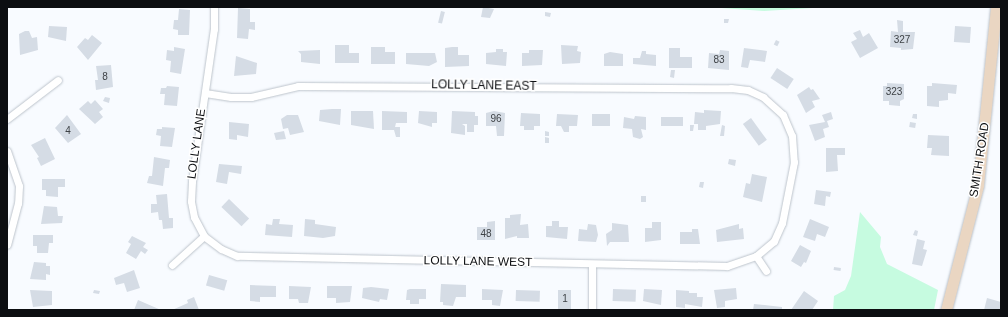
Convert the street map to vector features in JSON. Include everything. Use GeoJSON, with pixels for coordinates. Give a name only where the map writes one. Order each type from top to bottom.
{"type":"FeatureCollection","features":[{"type":"Feature","properties":{"kind":"street","name":"LOLLY LANE"},"geometry":{"type":"LineString","coordinates":[[204,236],[192,209],[191,192],[205,93],[214,7]]}},
{"type":"Feature","properties":{"kind":"street","name":"SMITH ROAD"},"geometry":{"type":"LineString","coordinates":[[946,310],[978,185],[996,7]]}},
{"type":"Feature","properties":{"kind":"street"},"geometry":{"type":"LineString","coordinates":[[7,119],[58,80]]}},
{"type":"Feature","properties":{"kind":"street","name":"LOLLY LANE EAST"},"geometry":{"type":"LineString","coordinates":[[205,93],[231,97],[251,97],[298,86],[420,85],[730,88],[748,90],[763,97],[787,121],[794,144],[794,162],[777,236],[756,256]]}},
{"type":"Feature","properties":{"kind":"street"},"geometry":{"type":"LineString","coordinates":[[7,151],[19,186],[18,203],[7,245]]}},
{"type":"Feature","properties":{"kind":"street"},"geometry":{"type":"LineString","coordinates":[[172,265],[204,236]]}},
{"type":"Feature","properties":{"kind":"street","name":"LOLLY LANE WEST"},"geometry":{"type":"LineString","coordinates":[[204,236],[228,253],[254,258],[727,266],[756,256]]}},
{"type":"Feature","properties":{"kind":"street"},"geometry":{"type":"LineString","coordinates":[[756,256],[766,271]]}},
{"type":"Feature","properties":{"kind":"street"},"geometry":{"type":"LineString","coordinates":[[592,264],[592,310]]}},
{"type":"Feature","properties":{"kind":"green space"},"geometry":{"type":"Polygon","coordinates":[[[707,7],[829,7],[764,11],[707,7]]]}},
{"type":"Feature","properties":{"kind":"green space"},"geometry":{"type":"Polygon","coordinates":[[[860,212],[881,237],[880,247],[887,264],[938,290],[934,310],[833,310],[834,296],[845,290],[851,276],[860,212]]]}},
{"type":"Feature","properties":{"kind":"building"},"geometry":{"type":"Polygon","coordinates":[[[483,7],[494,9],[490,18],[481,17],[483,7]]]}},
{"type":"Feature","properties":{"kind":"building"},"geometry":{"type":"Polygon","coordinates":[[[238,8],[250,9],[250,22],[255,22],[255,30],[249,29],[248,39],[237,38],[238,8]]]}},
{"type":"Feature","properties":{"kind":"building"},"geometry":{"type":"Polygon","coordinates":[[[179,9],[190,10],[189,35],[178,35],[178,30],[173,29],[174,20],[178,20],[179,9]]]}},
{"type":"Feature","properties":{"kind":"building"},"geometry":{"type":"Polygon","coordinates":[[[441,11],[445,12],[442,24],[438,23],[441,11]]]}},
{"type":"Feature","properties":{"kind":"building"},"geometry":{"type":"Polygon","coordinates":[[[545,12],[551,13],[550,17],[545,16],[545,12]]]}},
{"type":"Feature","properties":{"kind":"building"},"geometry":{"type":"Polygon","coordinates":[[[724,19],[729,19],[728,23],[724,23],[724,19]]]}},
{"type":"Feature","properties":{"kind":"building"},"geometry":{"type":"Polygon","coordinates":[[[897,20],[903,21],[903,32],[915,32],[913,49],[901,50],[901,48],[890,47],[891,31],[898,32],[897,20]]]}},
{"type":"Feature","properties":{"kind":"building"},"geometry":{"type":"Polygon","coordinates":[[[49,26],[67,27],[66,41],[48,37],[49,26]]]}},
{"type":"Feature","properties":{"kind":"building"},"geometry":{"type":"Polygon","coordinates":[[[955,26],[971,27],[970,43],[954,42],[955,26]]]}},
{"type":"Feature","properties":{"kind":"building"},"geometry":{"type":"Polygon","coordinates":[[[860,30],[863,37],[869,33],[878,48],[860,58],[851,42],[857,39],[853,33],[860,30]]]}},
{"type":"Feature","properties":{"kind":"building"},"geometry":{"type":"Polygon","coordinates":[[[29,31],[32,38],[37,37],[38,50],[20,55],[19,34],[29,31]]]}},
{"type":"Feature","properties":{"kind":"building"},"geometry":{"type":"Polygon","coordinates":[[[92,35],[102,43],[88,60],[77,47],[85,38],[88,40],[92,35]]]}},
{"type":"Feature","properties":{"kind":"building"},"geometry":{"type":"Polygon","coordinates":[[[776,40],[780,42],[777,46],[774,44],[776,40]]]}},
{"type":"Feature","properties":{"kind":"building"},"geometry":{"type":"Polygon","coordinates":[[[335,45],[349,45],[349,53],[359,53],[359,63],[335,63],[335,45]]]}},
{"type":"Feature","properties":{"kind":"building"},"geometry":{"type":"Polygon","coordinates":[[[561,45],[578,46],[577,51],[581,52],[580,63],[562,64],[561,45]]]}},
{"type":"Feature","properties":{"kind":"building"},"geometry":{"type":"Polygon","coordinates":[[[174,47],[185,49],[181,74],[170,72],[171,61],[166,60],[167,50],[174,51],[174,47]]]}},
{"type":"Feature","properties":{"kind":"building"},"geometry":{"type":"Polygon","coordinates":[[[371,47],[385,47],[385,52],[395,52],[395,64],[371,64],[371,47]]]}},
{"type":"Feature","properties":{"kind":"building"},"geometry":{"type":"Polygon","coordinates":[[[458,47],[458,55],[469,55],[469,66],[445,67],[445,48],[458,47]]]}},
{"type":"Feature","properties":{"kind":"building"},"geometry":{"type":"Polygon","coordinates":[[[669,48],[680,48],[680,57],[692,57],[692,68],[669,68],[669,48]]]}},
{"type":"Feature","properties":{"kind":"building"},"geometry":{"type":"Polygon","coordinates":[[[744,48],[767,51],[765,62],[750,60],[748,68],[741,67],[744,48]]]}},
{"type":"Feature","properties":{"kind":"building"},"geometry":{"type":"Polygon","coordinates":[[[496,49],[503,49],[503,52],[507,52],[506,66],[486,64],[486,53],[496,52],[496,49]]]}},
{"type":"Feature","properties":{"kind":"building"},"geometry":{"type":"Polygon","coordinates":[[[320,50],[320,64],[301,62],[301,54],[298,51],[320,50]]]}},
{"type":"Feature","properties":{"kind":"building"},"geometry":{"type":"Polygon","coordinates":[[[529,50],[543,50],[542,65],[522,66],[522,53],[529,53],[529,50]]]}},
{"type":"Feature","properties":{"kind":"building"},"geometry":{"type":"Polygon","coordinates":[[[720,50],[729,51],[729,70],[708,68],[709,53],[719,54],[720,50]]]}},
{"type":"Feature","properties":{"kind":"building"},"geometry":{"type":"Polygon","coordinates":[[[642,51],[646,51],[646,54],[656,55],[656,66],[633,64],[633,58],[640,58],[642,51]]]}},
{"type":"Feature","properties":{"kind":"building"},"geometry":{"type":"Polygon","coordinates":[[[610,52],[623,54],[623,66],[604,66],[604,54],[610,52]]]}},
{"type":"Feature","properties":{"kind":"building"},"geometry":{"type":"Polygon","coordinates":[[[406,53],[435,53],[437,62],[429,66],[406,64],[406,53]]]}},
{"type":"Feature","properties":{"kind":"building"},"geometry":{"type":"Polygon","coordinates":[[[236,56],[257,63],[256,74],[234,76],[236,56]]]}},
{"type":"Feature","properties":{"kind":"building"},"geometry":{"type":"Polygon","coordinates":[[[111,65],[113,87],[96,90],[95,80],[98,80],[96,66],[111,65]]]}},
{"type":"Feature","properties":{"kind":"building"},"geometry":{"type":"Polygon","coordinates":[[[777,68],[794,79],[787,89],[770,78],[777,68]]]}},
{"type":"Feature","properties":{"kind":"building"},"geometry":{"type":"Polygon","coordinates":[[[671,70],[675,70],[674,78],[670,77],[671,70]]]}},
{"type":"Feature","properties":{"kind":"building"},"geometry":{"type":"Polygon","coordinates":[[[887,83],[904,84],[904,99],[900,101],[900,106],[889,105],[889,101],[883,101],[883,86],[887,86],[887,83]]]}},
{"type":"Feature","properties":{"kind":"building"},"geometry":{"type":"Polygon","coordinates":[[[932,83],[957,85],[956,94],[948,93],[948,100],[939,101],[939,107],[927,106],[927,86],[932,86],[932,83]]]}},
{"type":"Feature","properties":{"kind":"building"},"geometry":{"type":"Polygon","coordinates":[[[167,86],[179,87],[177,106],[164,105],[165,94],[160,94],[161,88],[166,88],[167,86]]]}},
{"type":"Feature","properties":{"kind":"building"},"geometry":{"type":"Polygon","coordinates":[[[809,87],[811,90],[813,89],[820,99],[812,101],[815,107],[806,113],[797,95],[809,87]]]}},
{"type":"Feature","properties":{"kind":"building"},"geometry":{"type":"Polygon","coordinates":[[[105,97],[110,98],[109,103],[103,101],[105,97]]]}},
{"type":"Feature","properties":{"kind":"building"},"geometry":{"type":"Polygon","coordinates":[[[95,100],[103,109],[99,112],[103,117],[95,124],[79,109],[88,101],[91,104],[95,100]]]}},
{"type":"Feature","properties":{"kind":"building"},"geometry":{"type":"Polygon","coordinates":[[[341,109],[340,125],[319,121],[320,110],[341,109]]]}},
{"type":"Feature","properties":{"kind":"building"},"geometry":{"type":"Polygon","coordinates":[[[704,110],[721,111],[720,124],[706,126],[706,130],[698,130],[698,124],[694,124],[695,112],[704,113],[704,110]]]}},
{"type":"Feature","properties":{"kind":"building"},"geometry":{"type":"Polygon","coordinates":[[[351,111],[373,111],[374,129],[351,125],[351,111]]]}},
{"type":"Feature","properties":{"kind":"building"},"geometry":{"type":"Polygon","coordinates":[[[382,111],[407,112],[407,123],[396,123],[395,127],[400,127],[400,137],[396,137],[394,130],[382,130],[382,111]]]}},
{"type":"Feature","properties":{"kind":"building"},"geometry":{"type":"Polygon","coordinates":[[[419,111],[437,112],[437,123],[432,123],[432,127],[418,123],[419,111]]]}},
{"type":"Feature","properties":{"kind":"building"},"geometry":{"type":"Polygon","coordinates":[[[452,111],[475,112],[475,116],[478,116],[478,125],[474,125],[474,132],[467,132],[467,124],[462,124],[465,126],[465,135],[451,133],[452,111]]]}},
{"type":"Feature","properties":{"kind":"building"},"geometry":{"type":"Polygon","coordinates":[[[494,111],[505,113],[504,136],[497,136],[496,126],[486,126],[486,113],[494,111]]]}},
{"type":"Feature","properties":{"kind":"building"},"geometry":{"type":"Polygon","coordinates":[[[831,112],[833,119],[827,121],[829,127],[823,129],[825,137],[815,141],[809,125],[825,122],[822,115],[831,112]]]}},
{"type":"Feature","properties":{"kind":"building"},"geometry":{"type":"Polygon","coordinates":[[[521,113],[540,114],[540,126],[534,126],[534,130],[524,130],[524,126],[520,126],[521,113]]]}},
{"type":"Feature","properties":{"kind":"building"},"geometry":{"type":"Polygon","coordinates":[[[557,114],[578,115],[577,126],[569,126],[569,132],[564,132],[561,126],[556,126],[557,114]]]}},
{"type":"Feature","properties":{"kind":"building"},"geometry":{"type":"Polygon","coordinates":[[[592,114],[610,114],[610,126],[592,126],[592,114]]]}},
{"type":"Feature","properties":{"kind":"building"},"geometry":{"type":"Polygon","coordinates":[[[913,114],[917,114],[917,119],[912,118],[913,114]]]}},
{"type":"Feature","properties":{"kind":"building"},"geometry":{"type":"Polygon","coordinates":[[[67,115],[81,134],[68,143],[55,128],[67,115]]]}},
{"type":"Feature","properties":{"kind":"building"},"geometry":{"type":"Polygon","coordinates":[[[287,115],[298,115],[304,132],[290,135],[288,128],[283,129],[281,119],[287,115]]]}},
{"type":"Feature","properties":{"kind":"building"},"geometry":{"type":"Polygon","coordinates":[[[635,116],[646,117],[646,130],[641,129],[643,137],[640,139],[633,137],[632,129],[623,128],[624,117],[634,119],[635,116]]]}},
{"type":"Feature","properties":{"kind":"building"},"geometry":{"type":"Polygon","coordinates":[[[661,117],[683,117],[683,126],[661,126],[661,117]]]}},
{"type":"Feature","properties":{"kind":"building"},"geometry":{"type":"Polygon","coordinates":[[[751,118],[767,140],[759,146],[743,124],[751,118]]]}},
{"type":"Feature","properties":{"kind":"building"},"geometry":{"type":"Polygon","coordinates":[[[229,122],[249,124],[248,137],[237,135],[237,140],[229,139],[229,122]]]}},
{"type":"Feature","properties":{"kind":"building"},"geometry":{"type":"Polygon","coordinates":[[[910,122],[916,123],[915,128],[909,127],[910,122]]]}},
{"type":"Feature","properties":{"kind":"building"},"geometry":{"type":"Polygon","coordinates":[[[690,125],[694,125],[693,131],[690,131],[690,125]]]}},
{"type":"Feature","properties":{"kind":"building"},"geometry":{"type":"Polygon","coordinates":[[[722,125],[725,126],[724,136],[720,136],[722,125]]]}},
{"type":"Feature","properties":{"kind":"building"},"geometry":{"type":"Polygon","coordinates":[[[162,127],[175,128],[172,147],[160,146],[161,136],[156,135],[157,129],[162,129],[162,127]]]}},
{"type":"Feature","properties":{"kind":"building"},"geometry":{"type":"Polygon","coordinates":[[[284,131],[286,139],[276,140],[274,133],[284,131]]]}},
{"type":"Feature","properties":{"kind":"building"},"geometry":{"type":"Polygon","coordinates":[[[545,131],[549,132],[549,136],[545,136],[545,131]]]}},
{"type":"Feature","properties":{"kind":"building"},"geometry":{"type":"Polygon","coordinates":[[[928,135],[949,136],[949,156],[931,155],[932,148],[927,148],[928,135]]]}},
{"type":"Feature","properties":{"kind":"building"},"geometry":{"type":"Polygon","coordinates":[[[545,137],[549,138],[549,143],[545,143],[545,137]]]}},
{"type":"Feature","properties":{"kind":"building"},"geometry":{"type":"Polygon","coordinates":[[[45,138],[55,159],[41,166],[37,158],[39,157],[31,145],[45,138]]]}},
{"type":"Feature","properties":{"kind":"building"},"geometry":{"type":"Polygon","coordinates":[[[826,148],[845,148],[845,155],[837,155],[838,171],[826,172],[826,148]]]}},
{"type":"Feature","properties":{"kind":"building"},"geometry":{"type":"Polygon","coordinates":[[[154,157],[170,160],[169,168],[165,168],[163,186],[147,183],[149,176],[152,176],[154,157]]]}},
{"type":"Feature","properties":{"kind":"building"},"geometry":{"type":"Polygon","coordinates":[[[729,159],[736,160],[735,166],[728,164],[729,159]]]}},
{"type":"Feature","properties":{"kind":"building"},"geometry":{"type":"Polygon","coordinates":[[[219,164],[242,166],[241,174],[229,172],[227,184],[216,182],[219,164]]]}},
{"type":"Feature","properties":{"kind":"building"},"geometry":{"type":"Polygon","coordinates":[[[752,174],[767,177],[762,202],[743,197],[746,183],[750,184],[752,174]]]}},
{"type":"Feature","properties":{"kind":"building"},"geometry":{"type":"Polygon","coordinates":[[[42,179],[65,179],[65,187],[58,187],[58,197],[46,196],[46,190],[42,190],[42,179]]]}},
{"type":"Feature","properties":{"kind":"building"},"geometry":{"type":"Polygon","coordinates":[[[700,182],[704,182],[703,188],[699,187],[700,182]]]}},
{"type":"Feature","properties":{"kind":"building"},"geometry":{"type":"Polygon","coordinates":[[[816,190],[831,192],[830,197],[826,196],[825,206],[814,204],[816,190]]]}},
{"type":"Feature","properties":{"kind":"building"},"geometry":{"type":"Polygon","coordinates":[[[167,194],[169,218],[173,218],[173,228],[163,229],[162,220],[159,220],[158,212],[151,213],[151,204],[157,204],[156,195],[167,194]]]}},
{"type":"Feature","properties":{"kind":"building"},"geometry":{"type":"Polygon","coordinates":[[[641,196],[646,196],[646,202],[641,202],[641,196]]]}},
{"type":"Feature","properties":{"kind":"building"},"geometry":{"type":"Polygon","coordinates":[[[229,199],[249,218],[242,226],[221,207],[229,199]]]}},
{"type":"Feature","properties":{"kind":"building"},"geometry":{"type":"Polygon","coordinates":[[[44,206],[57,207],[58,216],[63,216],[62,223],[41,224],[44,206]]]}},
{"type":"Feature","properties":{"kind":"building"},"geometry":{"type":"Polygon","coordinates":[[[521,214],[520,225],[528,224],[529,238],[517,238],[517,236],[505,239],[505,218],[510,218],[510,215],[521,214]]]}},
{"type":"Feature","properties":{"kind":"building"},"geometry":{"type":"Polygon","coordinates":[[[273,219],[280,219],[279,224],[293,225],[292,237],[265,235],[266,224],[272,225],[273,219]]]}},
{"type":"Feature","properties":{"kind":"building"},"geometry":{"type":"Polygon","coordinates":[[[305,219],[315,220],[315,224],[336,227],[335,236],[323,238],[304,236],[305,219]]]}},
{"type":"Feature","properties":{"kind":"building"},"geometry":{"type":"Polygon","coordinates":[[[810,219],[829,227],[825,237],[817,234],[815,241],[803,237],[810,219]]]}},
{"type":"Feature","properties":{"kind":"building"},"geometry":{"type":"Polygon","coordinates":[[[495,221],[495,240],[477,240],[477,227],[487,227],[487,222],[495,221]]]}},
{"type":"Feature","properties":{"kind":"building"},"geometry":{"type":"Polygon","coordinates":[[[552,221],[559,221],[559,227],[568,227],[567,239],[546,237],[546,226],[552,226],[552,221]]]}},
{"type":"Feature","properties":{"kind":"building"},"geometry":{"type":"Polygon","coordinates":[[[652,222],[661,222],[661,240],[645,242],[645,228],[652,228],[652,222]]]}},
{"type":"Feature","properties":{"kind":"building"},"geometry":{"type":"Polygon","coordinates":[[[612,223],[628,225],[629,242],[610,242],[607,246],[606,234],[612,230],[612,223]]]}},
{"type":"Feature","properties":{"kind":"building"},"geometry":{"type":"Polygon","coordinates":[[[588,224],[596,225],[598,235],[596,242],[578,241],[579,229],[587,230],[588,224]]]}},
{"type":"Feature","properties":{"kind":"building"},"geometry":{"type":"Polygon","coordinates":[[[739,224],[739,229],[743,228],[744,239],[717,242],[716,230],[739,224]]]}},
{"type":"Feature","properties":{"kind":"building"},"geometry":{"type":"Polygon","coordinates":[[[692,229],[698,229],[700,244],[680,244],[680,232],[692,232],[692,229]]]}},
{"type":"Feature","properties":{"kind":"building"},"geometry":{"type":"Polygon","coordinates":[[[915,230],[918,231],[917,236],[913,235],[915,230]]]}},
{"type":"Feature","properties":{"kind":"building"},"geometry":{"type":"Polygon","coordinates":[[[33,235],[53,235],[53,243],[49,243],[48,253],[37,253],[37,246],[33,246],[33,235]]]}},
{"type":"Feature","properties":{"kind":"building"},"geometry":{"type":"Polygon","coordinates":[[[132,236],[146,243],[143,247],[148,250],[145,254],[141,251],[136,259],[126,253],[131,244],[128,242],[132,236]]]}},
{"type":"Feature","properties":{"kind":"building"},"geometry":{"type":"Polygon","coordinates":[[[917,239],[925,241],[923,249],[927,250],[922,266],[912,264],[917,239]]]}},
{"type":"Feature","properties":{"kind":"building"},"geometry":{"type":"Polygon","coordinates":[[[800,245],[811,251],[806,263],[804,262],[801,267],[791,261],[800,245]]]}},
{"type":"Feature","properties":{"kind":"building"},"geometry":{"type":"Polygon","coordinates":[[[34,262],[46,263],[46,266],[50,266],[50,275],[46,274],[46,280],[30,279],[34,262]]]}},
{"type":"Feature","properties":{"kind":"building"},"geometry":{"type":"Polygon","coordinates":[[[834,267],[841,268],[841,271],[834,270],[834,267]]]}},
{"type":"Feature","properties":{"kind":"building"},"geometry":{"type":"Polygon","coordinates":[[[134,270],[140,288],[127,292],[124,283],[116,285],[114,278],[134,270]]]}},
{"type":"Feature","properties":{"kind":"building"},"geometry":{"type":"Polygon","coordinates":[[[209,275],[227,280],[224,291],[206,286],[209,275]]]}},
{"type":"Feature","properties":{"kind":"building"},"geometry":{"type":"Polygon","coordinates":[[[441,284],[466,285],[466,297],[456,297],[453,306],[443,305],[443,302],[440,302],[441,284]]]}},
{"type":"Feature","properties":{"kind":"building"},"geometry":{"type":"Polygon","coordinates":[[[250,285],[276,286],[276,297],[260,297],[260,302],[250,301],[250,285]]]}},
{"type":"Feature","properties":{"kind":"building"},"geometry":{"type":"Polygon","coordinates":[[[289,286],[311,287],[308,303],[299,303],[298,299],[289,299],[289,286]]]}},
{"type":"Feature","properties":{"kind":"building"},"geometry":{"type":"Polygon","coordinates":[[[327,286],[352,286],[350,302],[336,303],[336,298],[327,298],[327,286]]]}},
{"type":"Feature","properties":{"kind":"building"},"geometry":{"type":"Polygon","coordinates":[[[371,287],[389,289],[387,300],[380,299],[379,302],[362,298],[363,288],[371,287]]]}},
{"type":"Feature","properties":{"kind":"building"},"geometry":{"type":"Polygon","coordinates":[[[736,288],[737,299],[725,301],[725,307],[717,308],[714,290],[736,288]]]}},
{"type":"Feature","properties":{"kind":"building"},"geometry":{"type":"Polygon","coordinates":[[[426,289],[426,299],[419,299],[419,304],[410,304],[410,300],[406,300],[407,290],[426,289]]]}},
{"type":"Feature","properties":{"kind":"building"},"geometry":{"type":"Polygon","coordinates":[[[482,289],[503,290],[500,306],[492,305],[492,300],[482,300],[482,289]]]}},
{"type":"Feature","properties":{"kind":"building"},"geometry":{"type":"Polygon","coordinates":[[[613,289],[636,290],[636,302],[613,301],[613,289]]]}},
{"type":"Feature","properties":{"kind":"building"},"geometry":{"type":"Polygon","coordinates":[[[644,289],[662,290],[661,305],[643,301],[644,289]]]}},
{"type":"Feature","properties":{"kind":"building"},"geometry":{"type":"Polygon","coordinates":[[[30,290],[52,291],[52,305],[33,307],[30,290]]]}},
{"type":"Feature","properties":{"kind":"building"},"geometry":{"type":"Polygon","coordinates":[[[94,290],[100,291],[99,294],[93,293],[94,290]]]}},
{"type":"Feature","properties":{"kind":"building"},"geometry":{"type":"Polygon","coordinates":[[[516,290],[540,291],[540,302],[516,301],[516,290]]]}},
{"type":"Feature","properties":{"kind":"building"},"geometry":{"type":"Polygon","coordinates":[[[558,290],[571,290],[571,309],[558,309],[558,290]]]}},
{"type":"Feature","properties":{"kind":"building"},"geometry":{"type":"Polygon","coordinates":[[[676,290],[697,293],[697,297],[703,297],[702,307],[685,304],[685,308],[676,307],[676,290]]]}},
{"type":"Feature","properties":{"kind":"building"},"geometry":{"type":"Polygon","coordinates":[[[804,291],[818,301],[812,310],[791,310],[804,291]]]}},
{"type":"Feature","properties":{"kind":"building"},"geometry":{"type":"Polygon","coordinates":[[[194,297],[199,310],[172,310],[188,303],[187,300],[194,297]]]}},
{"type":"Feature","properties":{"kind":"building"},"geometry":{"type":"Polygon","coordinates":[[[987,298],[1001,302],[1001,310],[984,310],[987,298]]]}},
{"type":"Feature","properties":{"kind":"building"},"geometry":{"type":"Polygon","coordinates":[[[138,300],[161,310],[134,310],[138,300]]]}},
{"type":"Feature","properties":{"kind":"building"},"geometry":{"type":"Polygon","coordinates":[[[754,304],[782,307],[782,310],[753,310],[754,304]]]}}]}
